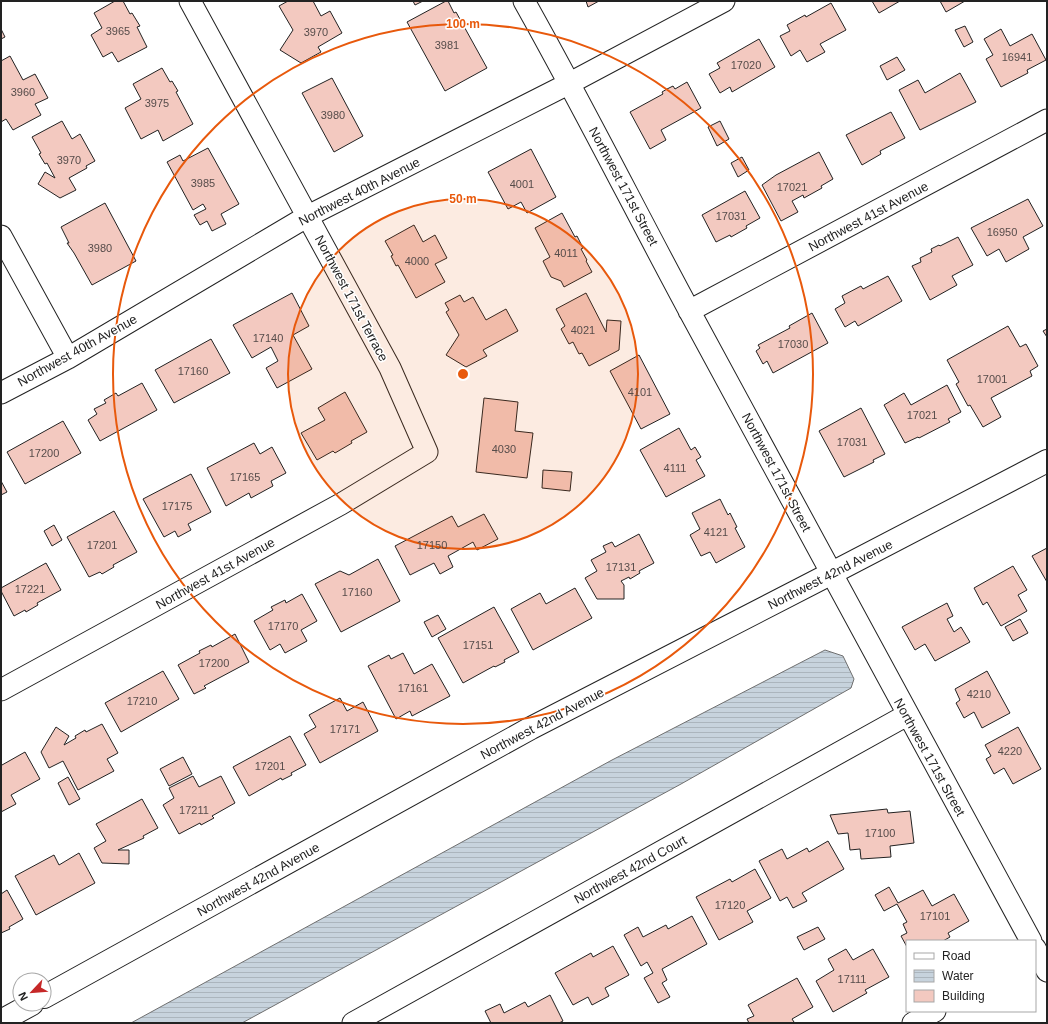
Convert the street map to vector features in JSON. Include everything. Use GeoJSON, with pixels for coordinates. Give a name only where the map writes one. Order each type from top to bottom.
{"type":"FeatureCollection","features":[{"type":"Feature","properties":{"kind":"street","name":"Northwest 171st Terrace"},"geometry":{"type":"LineString","coordinates":[[190,1],[390,368],[427,452]]}},
{"type":"Feature","properties":{"kind":"street","name":"Northwest 171st Street"},"geometry":{"type":"LineString","coordinates":[[524,1],[570,83],[690,311],[1029,940]]}},
{"type":"Feature","properties":{"kind":"street","name":"Northwest 40th Avenue"},"geometry":{"type":"LineString","coordinates":[[1,393],[68,358],[308,216],[570,83],[724,1]]}},
{"type":"Feature","properties":{"kind":"street","name":"Northwest 41st Avenue"},"geometry":{"type":"LineString","coordinates":[[690,311],[1047,120]]}},
{"type":"Feature","properties":{"kind":"street"},"geometry":{"type":"LineString","coordinates":[[1,236],[68,358]]}},
{"type":"Feature","properties":{"kind":"street","name":"Northwest 41st Avenue"},"geometry":{"type":"LineString","coordinates":[[1,690],[341,504],[427,452]]}},
{"type":"Feature","properties":{"kind":"street","name":"Northwest 42nd Avenue"},"geometry":{"type":"LineString","coordinates":[[52,993],[531,728],[1047,461]]}},
{"type":"Feature","properties":{"kind":"street","name":"Northwest 42nd Court"},"geometry":{"type":"LineString","coordinates":[[353,1023],[907,715]]}},
{"type":"Feature","properties":{"kind":"street"},"geometry":{"type":"LineString","coordinates":[[1,1021],[17,1012]]}},
{"type":"Feature","properties":{"kind":"street"},"geometry":{"type":"LineString","coordinates":[[913,1023],[933,1012]]}},
{"type":"Feature","properties":{"kind":"water"},"geometry":{"type":"Polygon","coordinates":[[[825,650],[843,656],[854,679],[851,688],[681,784],[242,1023],[131,1023],[612,760],[825,650]]]}},
{"type":"Feature","properties":{"kind":"building"},"geometry":{"type":"Polygon","coordinates":[[[115,1],[123,1],[130,14],[132,13],[140,26],[137,27],[147,47],[118,62],[112,52],[103,57],[91,35],[102,28],[94,13],[115,1]]]}},
{"type":"Feature","properties":{"kind":"building"},"geometry":{"type":"Polygon","coordinates":[[[288,1],[313,1],[321,16],[330,11],[342,33],[318,47],[321,52],[301,63],[280,50],[293,30],[279,6],[288,1]]]}},
{"type":"Feature","properties":{"kind":"building"},"geometry":{"type":"Polygon","coordinates":[[[413,1],[423,1],[415,5],[413,1]]]}},
{"type":"Feature","properties":{"kind":"building"},"geometry":{"type":"Polygon","coordinates":[[[448,1],[454,13],[456,12],[487,68],[445,91],[407,22],[448,1]]]}},
{"type":"Feature","properties":{"kind":"building"},"geometry":{"type":"Polygon","coordinates":[[[586,1],[599,1],[588,7],[586,1]]]}},
{"type":"Feature","properties":{"kind":"building"},"geometry":{"type":"Polygon","coordinates":[[[872,1],[900,1],[879,13],[872,1]]]}},
{"type":"Feature","properties":{"kind":"building"},"geometry":{"type":"Polygon","coordinates":[[[940,1],[965,1],[946,12],[940,1]]]}},
{"type":"Feature","properties":{"kind":"building"},"geometry":{"type":"Polygon","coordinates":[[[831,3],[846,30],[820,44],[825,52],[807,62],[800,50],[791,56],[780,36],[790,31],[787,25],[805,15],[806,17],[831,3]]]}},
{"type":"Feature","properties":{"kind":"building"},"geometry":{"type":"Polygon","coordinates":[[[965,26],[973,42],[964,47],[955,30],[965,26]]]}},
{"type":"Feature","properties":{"kind":"building"},"geometry":{"type":"Polygon","coordinates":[[[1,29],[5,37],[1,39],[1,29]]]}},
{"type":"Feature","properties":{"kind":"building"},"geometry":{"type":"Polygon","coordinates":[[[1001,29],[1010,46],[1032,34],[1046,60],[1027,70],[1028,73],[1001,87],[986,59],[993,55],[984,39],[1001,29]]]}},
{"type":"Feature","properties":{"kind":"building"},"geometry":{"type":"Polygon","coordinates":[[[759,39],[775,67],[732,92],[730,87],[720,93],[709,74],[720,68],[717,63],[759,39]]]}},
{"type":"Feature","properties":{"kind":"building"},"geometry":{"type":"Polygon","coordinates":[[[10,56],[23,80],[35,74],[48,98],[35,104],[41,115],[13,130],[6,119],[1,122],[1,61],[10,56]]]}},
{"type":"Feature","properties":{"kind":"building"},"geometry":{"type":"Polygon","coordinates":[[[897,57],[905,70],[887,80],[880,66],[897,57]]]}},
{"type":"Feature","properties":{"kind":"building"},"geometry":{"type":"Polygon","coordinates":[[[162,68],[170,82],[172,81],[178,91],[176,92],[193,124],[163,141],[158,130],[141,139],[125,108],[141,99],[133,84],[162,68]]]}},
{"type":"Feature","properties":{"kind":"building"},"geometry":{"type":"Polygon","coordinates":[[[960,73],[976,102],[920,130],[899,90],[918,80],[925,93],[960,73]]]}},
{"type":"Feature","properties":{"kind":"building"},"geometry":{"type":"Polygon","coordinates":[[[332,78],[363,136],[334,152],[302,93],[332,78]]]}},
{"type":"Feature","properties":{"kind":"building"},"geometry":{"type":"Polygon","coordinates":[[[687,82],[701,108],[661,130],[666,140],[650,149],[630,112],[663,94],[662,92],[667,89],[673,86],[675,89],[687,82]]]}},
{"type":"Feature","properties":{"kind":"building"},"geometry":{"type":"Polygon","coordinates":[[[891,112],[905,138],[880,151],[881,154],[862,165],[846,135],[891,112]]]}},
{"type":"Feature","properties":{"kind":"building"},"geometry":{"type":"Polygon","coordinates":[[[62,121],[72,139],[80,134],[95,161],[86,166],[87,168],[69,178],[76,190],[60,198],[38,184],[45,172],[55,178],[47,163],[45,164],[39,154],[41,153],[32,137],[62,121]]]}},
{"type":"Feature","properties":{"kind":"building"},"geometry":{"type":"Polygon","coordinates":[[[720,121],[729,139],[717,146],[708,127],[720,121]]]}},
{"type":"Feature","properties":{"kind":"building"},"geometry":{"type":"Polygon","coordinates":[[[208,148],[239,204],[221,214],[226,224],[212,231],[207,221],[200,225],[194,215],[206,209],[203,204],[193,210],[167,162],[180,155],[183,161],[208,148]]]}},
{"type":"Feature","properties":{"kind":"building"},"geometry":{"type":"Polygon","coordinates":[[[531,149],[556,197],[527,213],[521,202],[508,209],[488,172],[531,149]]]}},
{"type":"Feature","properties":{"kind":"building"},"geometry":{"type":"Polygon","coordinates":[[[819,152],[833,179],[821,186],[822,188],[804,198],[803,195],[792,201],[798,212],[781,221],[762,185],[776,175],[819,152]]]}},
{"type":"Feature","properties":{"kind":"building"},"geometry":{"type":"Polygon","coordinates":[[[742,157],[749,170],[738,177],[731,163],[742,157]]]}},
{"type":"Feature","properties":{"kind":"building"},"geometry":{"type":"Polygon","coordinates":[[[745,191],[760,218],[746,226],[747,228],[731,237],[730,235],[716,242],[702,215],[745,191]]]}},
{"type":"Feature","properties":{"kind":"building"},"geometry":{"type":"Polygon","coordinates":[[[1028,199],[1043,226],[1023,237],[1029,249],[1006,262],[999,249],[987,256],[971,228],[1028,199]]]}},
{"type":"Feature","properties":{"kind":"building"},"geometry":{"type":"Polygon","coordinates":[[[105,203],[136,261],[92,285],[67,243],[69,243],[61,227],[105,203]]]}},
{"type":"Feature","properties":{"kind":"building"},"geometry":{"type":"Polygon","coordinates":[[[562,213],[575,237],[577,236],[583,248],[581,249],[587,260],[586,261],[592,272],[564,287],[561,281],[551,277],[543,261],[550,257],[535,228],[562,213]]]}},
{"type":"Feature","properties":{"kind":"building"},"geometry":{"type":"Polygon","coordinates":[[[414,225],[423,242],[435,235],[447,258],[435,264],[445,282],[416,298],[398,265],[396,266],[391,256],[393,255],[385,241],[414,225]]]}},
{"type":"Feature","properties":{"kind":"building"},"geometry":{"type":"Polygon","coordinates":[[[958,237],[973,265],[952,276],[957,285],[930,300],[912,266],[921,262],[920,258],[932,252],[931,249],[958,237]]]}},
{"type":"Feature","properties":{"kind":"building"},"geometry":{"type":"Polygon","coordinates":[[[888,276],[902,301],[858,326],[855,321],[845,327],[835,309],[845,303],[842,296],[861,286],[863,289],[888,276]]]}},
{"type":"Feature","properties":{"kind":"building"},"geometry":{"type":"Polygon","coordinates":[[[292,293],[309,326],[293,335],[312,369],[277,388],[266,368],[278,361],[271,347],[252,358],[233,325],[292,293]]]}},
{"type":"Feature","properties":{"kind":"building"},"geometry":{"type":"Polygon","coordinates":[[[586,293],[606,332],[607,320],[621,321],[619,350],[589,366],[582,353],[579,354],[573,342],[569,344],[561,329],[565,326],[556,309],[586,293]]]}},
{"type":"Feature","properties":{"kind":"building"},"geometry":{"type":"Polygon","coordinates":[[[460,295],[464,302],[473,297],[486,320],[506,309],[518,331],[483,350],[487,356],[466,367],[446,355],[459,335],[446,312],[449,310],[445,303],[460,295]]]}},
{"type":"Feature","properties":{"kind":"building"},"geometry":{"type":"Polygon","coordinates":[[[812,313],[828,343],[773,373],[767,361],[763,364],[756,351],[760,348],[758,345],[790,328],[789,326],[812,313]]]}},
{"type":"Feature","properties":{"kind":"building"},"geometry":{"type":"Polygon","coordinates":[[[1008,326],[1020,347],[1026,344],[1038,366],[1030,371],[1032,376],[991,398],[1001,417],[983,427],[970,405],[968,406],[956,384],[959,382],[947,360],[1008,326]]]}},
{"type":"Feature","properties":{"kind":"building"},"geometry":{"type":"Polygon","coordinates":[[[1047,329],[1047,337],[1043,331],[1047,329]]]}},
{"type":"Feature","properties":{"kind":"building"},"geometry":{"type":"Polygon","coordinates":[[[211,339],[230,373],[174,403],[155,370],[211,339]]]}},
{"type":"Feature","properties":{"kind":"building"},"geometry":{"type":"Polygon","coordinates":[[[639,355],[670,414],[641,429],[610,371],[639,355]]]}},
{"type":"Feature","properties":{"kind":"building"},"geometry":{"type":"Polygon","coordinates":[[[142,383],[157,410],[100,441],[88,420],[97,414],[94,409],[106,403],[104,400],[116,393],[118,396],[142,383]]]}},
{"type":"Feature","properties":{"kind":"building"},"geometry":{"type":"Polygon","coordinates":[[[947,385],[961,412],[948,419],[950,422],[919,438],[918,437],[905,443],[884,405],[904,393],[911,405],[947,385]]]}},
{"type":"Feature","properties":{"kind":"building"},"geometry":{"type":"Polygon","coordinates":[[[345,392],[367,432],[351,441],[352,443],[335,453],[333,451],[317,460],[301,433],[325,420],[318,408],[345,392]]]}},
{"type":"Feature","properties":{"kind":"building"},"geometry":{"type":"Polygon","coordinates":[[[484,398],[518,402],[515,431],[533,433],[527,478],[476,472],[484,398]]]}},
{"type":"Feature","properties":{"kind":"building"},"geometry":{"type":"Polygon","coordinates":[[[861,408],[885,454],[873,460],[874,462],[844,477],[819,431],[861,408]]]}},
{"type":"Feature","properties":{"kind":"building"},"geometry":{"type":"Polygon","coordinates":[[[63,421],[81,453],[25,484],[7,452],[63,421]]]}},
{"type":"Feature","properties":{"kind":"building"},"geometry":{"type":"Polygon","coordinates":[[[679,428],[691,450],[695,447],[701,457],[696,460],[705,476],[666,497],[640,450],[679,428]]]}},
{"type":"Feature","properties":{"kind":"building"},"geometry":{"type":"Polygon","coordinates":[[[254,443],[260,454],[272,447],[286,473],[271,481],[273,486],[251,498],[249,493],[226,506],[207,468],[254,443]]]}},
{"type":"Feature","properties":{"kind":"building"},"geometry":{"type":"Polygon","coordinates":[[[543,470],[572,472],[570,491],[542,488],[543,470]]]}},
{"type":"Feature","properties":{"kind":"building"},"geometry":{"type":"Polygon","coordinates":[[[191,474],[211,512],[188,524],[191,530],[178,537],[175,531],[164,537],[143,499],[191,474]]]}},
{"type":"Feature","properties":{"kind":"building"},"geometry":{"type":"Polygon","coordinates":[[[1,481],[7,492],[1,495],[1,481]]]}},
{"type":"Feature","properties":{"kind":"building"},"geometry":{"type":"Polygon","coordinates":[[[720,499],[728,515],[730,513],[737,527],[735,528],[745,547],[716,563],[710,552],[701,556],[690,535],[700,529],[692,513],[720,499]]]}},
{"type":"Feature","properties":{"kind":"building"},"geometry":{"type":"Polygon","coordinates":[[[114,511],[137,552],[113,565],[114,567],[102,574],[100,572],[89,577],[67,537],[114,511]]]}},
{"type":"Feature","properties":{"kind":"building"},"geometry":{"type":"Polygon","coordinates":[[[484,514],[498,539],[477,550],[473,542],[448,556],[453,567],[440,574],[434,563],[410,575],[395,546],[452,516],[458,527],[484,514]]]}},
{"type":"Feature","properties":{"kind":"building"},"geometry":{"type":"Polygon","coordinates":[[[54,525],[62,540],[52,546],[44,531],[54,525]]]}},
{"type":"Feature","properties":{"kind":"building"},"geometry":{"type":"Polygon","coordinates":[[[639,534],[654,563],[639,571],[640,573],[630,579],[629,577],[621,581],[624,585],[624,599],[597,599],[585,578],[597,571],[591,560],[606,552],[603,546],[612,542],[615,547],[639,534]]]}},
{"type":"Feature","properties":{"kind":"building"},"geometry":{"type":"Polygon","coordinates":[[[1047,548],[1047,582],[1032,556],[1047,548]]]}},
{"type":"Feature","properties":{"kind":"building"},"geometry":{"type":"Polygon","coordinates":[[[378,559],[400,601],[341,632],[315,584],[340,571],[349,575],[378,559]]]}},
{"type":"Feature","properties":{"kind":"building"},"geometry":{"type":"Polygon","coordinates":[[[46,563],[61,590],[37,603],[38,605],[26,612],[25,610],[14,616],[1,591],[1,588],[46,563]]]}},
{"type":"Feature","properties":{"kind":"building"},"geometry":{"type":"Polygon","coordinates":[[[1013,566],[1027,590],[1018,595],[1027,611],[1001,626],[987,602],[983,605],[974,588],[1013,566]]]}},
{"type":"Feature","properties":{"kind":"building"},"geometry":{"type":"Polygon","coordinates":[[[575,588],[592,618],[533,650],[511,609],[540,593],[546,604],[575,588]]]}},
{"type":"Feature","properties":{"kind":"building"},"geometry":{"type":"Polygon","coordinates":[[[302,594],[317,621],[301,630],[307,641],[285,653],[280,644],[270,650],[254,621],[273,610],[271,607],[285,600],[286,603],[302,594]]]}},
{"type":"Feature","properties":{"kind":"building"},"geometry":{"type":"Polygon","coordinates":[[[947,603],[953,616],[947,619],[954,632],[961,627],[970,642],[935,661],[925,644],[915,650],[902,627],[947,603]]]}},
{"type":"Feature","properties":{"kind":"building"},"geometry":{"type":"Polygon","coordinates":[[[494,607],[519,652],[504,660],[505,662],[495,667],[494,666],[463,683],[438,638],[494,607]]]}},
{"type":"Feature","properties":{"kind":"building"},"geometry":{"type":"Polygon","coordinates":[[[438,615],[446,629],[432,637],[424,622],[438,615]]]}},
{"type":"Feature","properties":{"kind":"building"},"geometry":{"type":"Polygon","coordinates":[[[1020,619],[1028,633],[1013,641],[1005,627],[1020,619]]]}},
{"type":"Feature","properties":{"kind":"building"},"geometry":{"type":"Polygon","coordinates":[[[235,634],[249,662],[204,686],[206,688],[194,694],[178,665],[200,653],[199,651],[211,645],[212,647],[235,634]]]}},
{"type":"Feature","properties":{"kind":"building"},"geometry":{"type":"Polygon","coordinates":[[[403,653],[414,674],[432,664],[450,696],[412,716],[410,711],[396,719],[368,666],[389,655],[391,659],[403,653]]]}},
{"type":"Feature","properties":{"kind":"building"},"geometry":{"type":"Polygon","coordinates":[[[163,671],[179,699],[121,732],[105,703],[163,671]]]}},
{"type":"Feature","properties":{"kind":"building"},"geometry":{"type":"Polygon","coordinates":[[[987,671],[1010,713],[982,728],[974,712],[964,718],[956,703],[960,700],[955,689],[987,671]]]}},
{"type":"Feature","properties":{"kind":"building"},"geometry":{"type":"Polygon","coordinates":[[[340,698],[347,711],[363,702],[378,731],[320,763],[304,734],[316,727],[309,715],[340,698]]]}},
{"type":"Feature","properties":{"kind":"building"},"geometry":{"type":"Polygon","coordinates":[[[102,724],[118,753],[107,759],[114,771],[78,790],[63,761],[49,768],[41,752],[56,727],[69,736],[64,745],[76,738],[75,736],[85,730],[86,732],[102,724]]]}},
{"type":"Feature","properties":{"kind":"building"},"geometry":{"type":"Polygon","coordinates":[[[1018,727],[1041,769],[1013,784],[1004,768],[994,774],[986,759],[991,756],[985,745],[1018,727]]]}},
{"type":"Feature","properties":{"kind":"building"},"geometry":{"type":"Polygon","coordinates":[[[290,736],[306,765],[291,773],[292,775],[282,780],[281,778],[249,796],[233,767],[290,736]]]}},
{"type":"Feature","properties":{"kind":"building"},"geometry":{"type":"Polygon","coordinates":[[[25,752],[40,779],[11,795],[16,804],[1,812],[1,764],[2,765],[25,752]]]}},
{"type":"Feature","properties":{"kind":"building"},"geometry":{"type":"Polygon","coordinates":[[[183,757],[192,774],[169,786],[160,769],[183,757]]]}},
{"type":"Feature","properties":{"kind":"building"},"geometry":{"type":"Polygon","coordinates":[[[193,776],[199,787],[221,776],[235,803],[212,816],[214,818],[201,825],[200,823],[179,834],[163,805],[174,798],[169,788],[193,776]]]}},
{"type":"Feature","properties":{"kind":"building"},"geometry":{"type":"Polygon","coordinates":[[[68,777],[80,799],[69,805],[58,783],[68,777]]]}},
{"type":"Feature","properties":{"kind":"building"},"geometry":{"type":"Polygon","coordinates":[[[142,799],[158,828],[143,836],[144,838],[118,850],[129,850],[129,864],[102,863],[94,848],[106,841],[96,824],[142,799]]]}},
{"type":"Feature","properties":{"kind":"building"},"geometry":{"type":"Polygon","coordinates":[[[887,809],[888,813],[910,811],[914,843],[890,846],[891,857],[861,859],[860,849],[850,850],[848,833],[838,834],[830,815],[887,809]]]}},
{"type":"Feature","properties":{"kind":"building"},"geometry":{"type":"Polygon","coordinates":[[[828,841],[844,869],[802,893],[807,901],[793,908],[787,897],[780,901],[759,861],[782,849],[787,859],[807,848],[809,852],[828,841]]]}},
{"type":"Feature","properties":{"kind":"building"},"geometry":{"type":"Polygon","coordinates":[[[79,853],[95,883],[36,915],[15,876],[54,855],[59,865],[79,853]]]}},
{"type":"Feature","properties":{"kind":"building"},"geometry":{"type":"Polygon","coordinates":[[[755,869],[771,898],[747,911],[753,922],[719,940],[696,897],[730,879],[732,882],[755,869]]]}},
{"type":"Feature","properties":{"kind":"building"},"geometry":{"type":"Polygon","coordinates":[[[889,887],[898,903],[923,890],[932,906],[954,894],[969,921],[948,933],[950,937],[945,940],[906,940],[906,945],[901,936],[907,933],[903,924],[907,922],[897,904],[884,911],[875,895],[889,887]]]}},
{"type":"Feature","properties":{"kind":"building"},"geometry":{"type":"Polygon","coordinates":[[[7,890],[23,919],[9,927],[10,929],[1,933],[1,894],[7,890]]]}},
{"type":"Feature","properties":{"kind":"building"},"geometry":{"type":"Polygon","coordinates":[[[692,916],[707,944],[662,969],[667,980],[662,983],[670,997],[658,1003],[644,978],[653,973],[647,962],[641,966],[624,935],[638,927],[643,937],[666,925],[668,929],[692,916]]]}},
{"type":"Feature","properties":{"kind":"building"},"geometry":{"type":"Polygon","coordinates":[[[818,927],[825,939],[804,950],[797,937],[818,927]]]}},
{"type":"Feature","properties":{"kind":"building"},"geometry":{"type":"Polygon","coordinates":[[[613,946],[629,975],[605,988],[609,996],[592,1005],[588,997],[573,1005],[555,973],[591,953],[593,957],[613,946]]]}},
{"type":"Feature","properties":{"kind":"building"},"geometry":{"type":"Polygon","coordinates":[[[846,949],[853,960],[873,949],[889,977],[865,990],[867,993],[833,1012],[816,981],[834,970],[828,959],[846,949]]]}},
{"type":"Feature","properties":{"kind":"building"},"geometry":{"type":"Polygon","coordinates":[[[797,978],[813,1007],[792,1019],[794,1022],[792,1023],[749,1023],[747,1019],[754,1016],[748,1005],[797,978]]]}},
{"type":"Feature","properties":{"kind":"building"},"geometry":{"type":"Polygon","coordinates":[[[550,995],[563,1021],[559,1023],[491,1023],[485,1011],[500,1004],[504,1013],[525,1002],[528,1007],[550,995]]]}}]}
